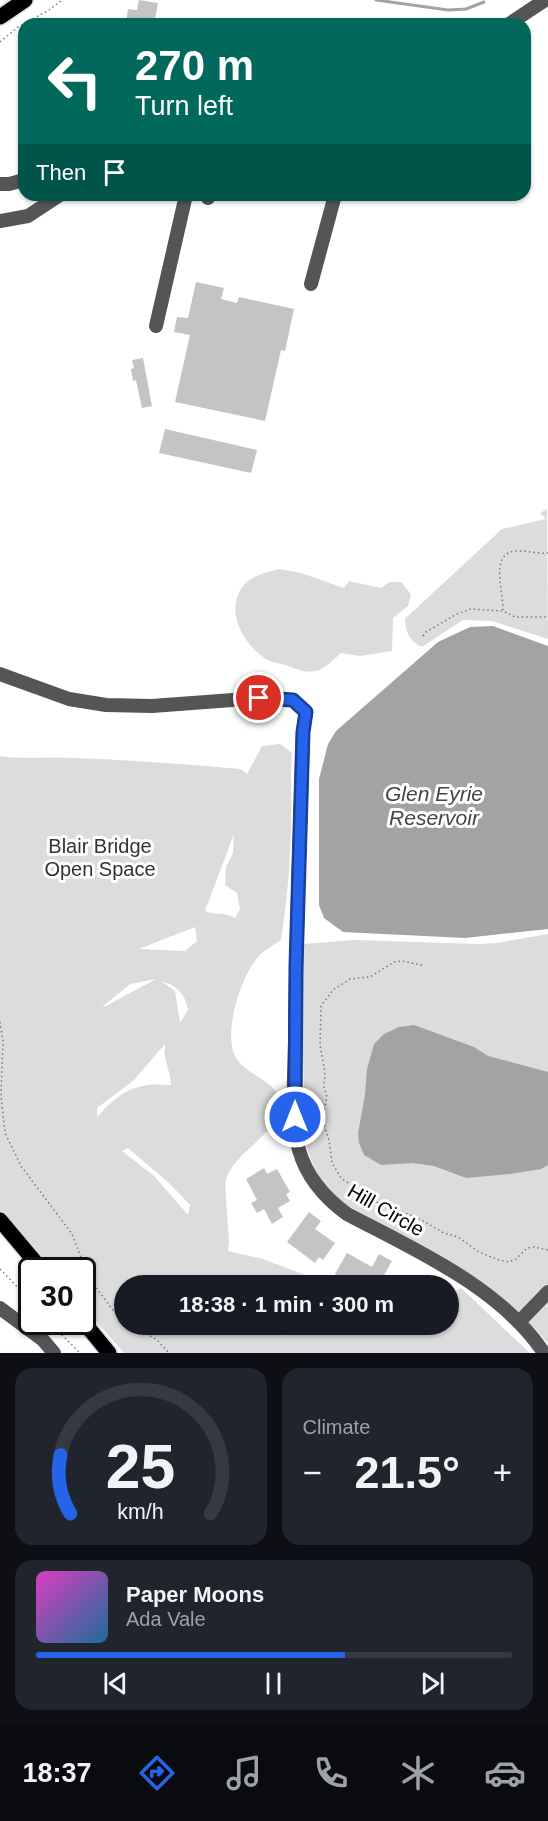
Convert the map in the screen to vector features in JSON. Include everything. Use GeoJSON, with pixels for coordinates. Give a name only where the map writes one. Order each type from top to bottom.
{"type":"FeatureCollection","features":[{"type":"Feature","properties":{"kind":"main road"},"geometry":{"type":"LineString","coordinates":[[0,17],[25,0]]}},
{"type":"Feature","properties":{"kind":"main road"},"geometry":{"type":"LineString","coordinates":[[0,1220],[31,1257]]}},
{"type":"Feature","properties":{"kind":"main road"},"geometry":{"type":"LineString","coordinates":[[94,1335],[109,1353]]}},
{"type":"Feature","properties":{"kind":"street"},"geometry":{"type":"LineString","coordinates":[[518,18],[544,0]]}},
{"type":"Feature","properties":{"kind":"street"},"geometry":{"type":"LineString","coordinates":[[0,184],[18,182]]}},
{"type":"Feature","properties":{"kind":"street"},"geometry":{"type":"LineString","coordinates":[[0,221],[28,216],[51,201]]}},
{"type":"Feature","properties":{"kind":"street"},"geometry":{"type":"LineString","coordinates":[[156,326],[185,201]]}},
{"type":"Feature","properties":{"kind":"street"},"geometry":{"type":"LineString","coordinates":[[311,284],[333,201]]}},
{"type":"Feature","properties":{"kind":"street","name":"Hill Circle"},"geometry":{"type":"LineString","coordinates":[[0,674],[69,699],[106,705],[152,706],[259,698],[293,700],[306,712],[303,732],[296,966],[295,1135],[303,1163],[318,1188],[336,1206],[454,1272],[519,1322],[544,1353]]}},
{"type":"Feature","properties":{"kind":"street"},"geometry":{"type":"LineString","coordinates":[[519,1322],[548,1292]]}},
{"type":"Feature","properties":{"kind":"street"},"geometry":{"type":"LineString","coordinates":[[0,1308],[43,1340],[54,1353]]}},
{"type":"Feature","properties":{"kind":"path"},"geometry":{"type":"LineString","coordinates":[[34,18],[62,0]]}},
{"type":"Feature","properties":{"kind":"path"},"geometry":{"type":"LineString","coordinates":[[0,42],[18,27]]}},
{"type":"Feature","properties":{"kind":"path"},"geometry":{"type":"LineString","coordinates":[[503,611],[504,597],[498,571],[504,555],[518,551],[534,554],[548,553]]}},
{"type":"Feature","properties":{"kind":"path"},"geometry":{"type":"LineString","coordinates":[[423,636],[457,614],[471,609],[503,611],[515,617],[548,617]]}},
{"type":"Feature","properties":{"kind":"path"},"geometry":{"type":"LineString","coordinates":[[422,965],[402,961],[394,962],[370,977],[350,979],[324,999],[321,1006],[320,1045],[327,1097],[322,1119],[329,1140],[332,1163],[342,1178],[376,1202],[418,1218],[499,1260],[509,1262],[516,1259],[527,1248],[548,1250]]}},
{"type":"Feature","properties":{"kind":"path"},"geometry":{"type":"LineString","coordinates":[[0,1022],[3,1041],[1,1096],[5,1133],[21,1166],[72,1234],[88,1276],[114,1311]]}},
{"type":"Feature","properties":{"kind":"path"},"geometry":{"type":"LineString","coordinates":[[0,1133],[5,1133]]}},
{"type":"Feature","properties":{"kind":"path"},"geometry":{"type":"LineString","coordinates":[[0,1269],[18,1288]]}},
{"type":"Feature","properties":{"kind":"path"},"geometry":{"type":"LineString","coordinates":[[62,1335],[80,1353]]}},
{"type":"Feature","properties":{"kind":"path"},"geometry":{"type":"LineString","coordinates":[[149,1335],[169,1353]]}},
{"type":"Feature","properties":{"kind":"green space"},"geometry":{"type":"Polygon","coordinates":[[[547,509],[548,639],[492,621],[463,620],[422,647],[411,639],[407,633],[405,619],[409,615],[502,529],[546,519],[540,513],[547,509]]]}},
{"type":"Feature","properties":{"kind":"green space"},"geometry":{"type":"Polygon","coordinates":[[[279,569],[301,573],[344,588],[349,581],[381,588],[389,582],[401,582],[411,594],[408,606],[393,618],[392,651],[360,656],[341,653],[322,669],[311,671],[266,659],[243,635],[238,625],[236,604],[239,593],[248,581],[261,574],[279,569]]]}},
{"type":"Feature","properties":{"kind":"green space","name":"Blair Bridge Open Space"},"geometry":{"type":"Polygon","coordinates":[[[280,744],[292,753],[291,842],[281,940],[259,956],[245,978],[235,1008],[231,1039],[233,1052],[239,1062],[275,1090],[279,1102],[272,1124],[231,1168],[226,1179],[228,1251],[263,1259],[305,1275],[114,1275],[114,1335],[459,1335],[459,1289],[461,1288],[530,1353],[124,1353],[96,1322],[96,1257],[38,1257],[0,1214],[0,756],[178,764],[241,769],[247,774],[262,746],[280,744]],[[234,834],[205,911],[235,918],[240,909],[237,893],[225,885],[226,867],[233,853],[234,834]],[[195,927],[139,949],[185,951],[197,941],[195,927]],[[156,979],[130,984],[102,1007],[156,979]],[[161,981],[175,991],[180,1023],[188,1010],[185,999],[172,985],[161,981]],[[165,1044],[133,1081],[97,1108],[97,1117],[121,1095],[130,1090],[148,1085],[171,1085],[165,1044]],[[128,1148],[122,1151],[153,1175],[188,1215],[190,1205],[169,1183],[128,1148]]]}},
{"type":"Feature","properties":{"kind":"green space"},"geometry":{"type":"Polygon","coordinates":[[[548,934],[548,1344],[506,1302],[482,1284],[430,1251],[350,1207],[333,1194],[320,1178],[311,1160],[305,1139],[301,975],[303,944],[355,940],[477,944],[548,934]]]}},
{"type":"Feature","properties":{"kind":"water","name":"Glen Eyrie Reservoir"},"geometry":{"type":"Polygon","coordinates":[[[493,626],[548,646],[548,929],[465,938],[343,932],[324,918],[319,905],[319,779],[328,744],[336,731],[438,642],[470,627],[493,626]]]}},
{"type":"Feature","properties":{"kind":"water"},"geometry":{"type":"Polygon","coordinates":[[[414,1025],[474,1047],[488,1056],[548,1072],[548,1165],[541,1169],[510,1174],[466,1178],[434,1166],[412,1163],[381,1165],[364,1155],[358,1133],[367,1069],[374,1044],[384,1034],[399,1027],[414,1025]]]}},
{"type":"Feature","properties":{"kind":"building"},"geometry":{"type":"Polygon","coordinates":[[[139,0],[158,3],[155,18],[127,18],[128,9],[137,10],[139,0]]]}},
{"type":"Feature","properties":{"kind":"building"},"geometry":{"type":"Polygon","coordinates":[[[196,282],[224,288],[221,299],[237,303],[239,297],[294,309],[285,351],[281,350],[265,421],[175,402],[190,335],[174,332],[177,317],[188,318],[196,282]]]}},
{"type":"Feature","properties":{"kind":"building"},"geometry":{"type":"Polygon","coordinates":[[[143,358],[152,406],[142,408],[136,380],[133,381],[131,369],[134,368],[132,360],[143,358]]]}},
{"type":"Feature","properties":{"kind":"building"},"geometry":{"type":"Polygon","coordinates":[[[165,429],[257,450],[251,473],[159,453],[165,429]]]}},
{"type":"Feature","properties":{"kind":"building"},"geometry":{"type":"Polygon","coordinates":[[[264,1168],[267,1174],[277,1169],[290,1192],[286,1194],[290,1201],[278,1208],[283,1217],[272,1224],[264,1209],[257,1213],[251,1203],[257,1200],[246,1179],[264,1168]]]}},
{"type":"Feature","properties":{"kind":"building"},"geometry":{"type":"Polygon","coordinates":[[[309,1212],[321,1221],[315,1229],[335,1243],[323,1260],[319,1257],[315,1263],[287,1242],[309,1212]]]}},
{"type":"Feature","properties":{"kind":"building"},"geometry":{"type":"Polygon","coordinates":[[[347,1253],[372,1267],[379,1254],[392,1261],[384,1275],[335,1274],[347,1253]]]}},
{"type":"Feature","properties":{"kind":"waterway"},"geometry":{"type":"LineString","coordinates":[[376,0],[448,10],[466,9],[484,2]]}},
{"type":"Feature","properties":{"kind":"route"},"geometry":{"type":"LineString","coordinates":[[259,698],[293,700],[306,712],[303,732],[296,966],[295,1117]]}}]}
